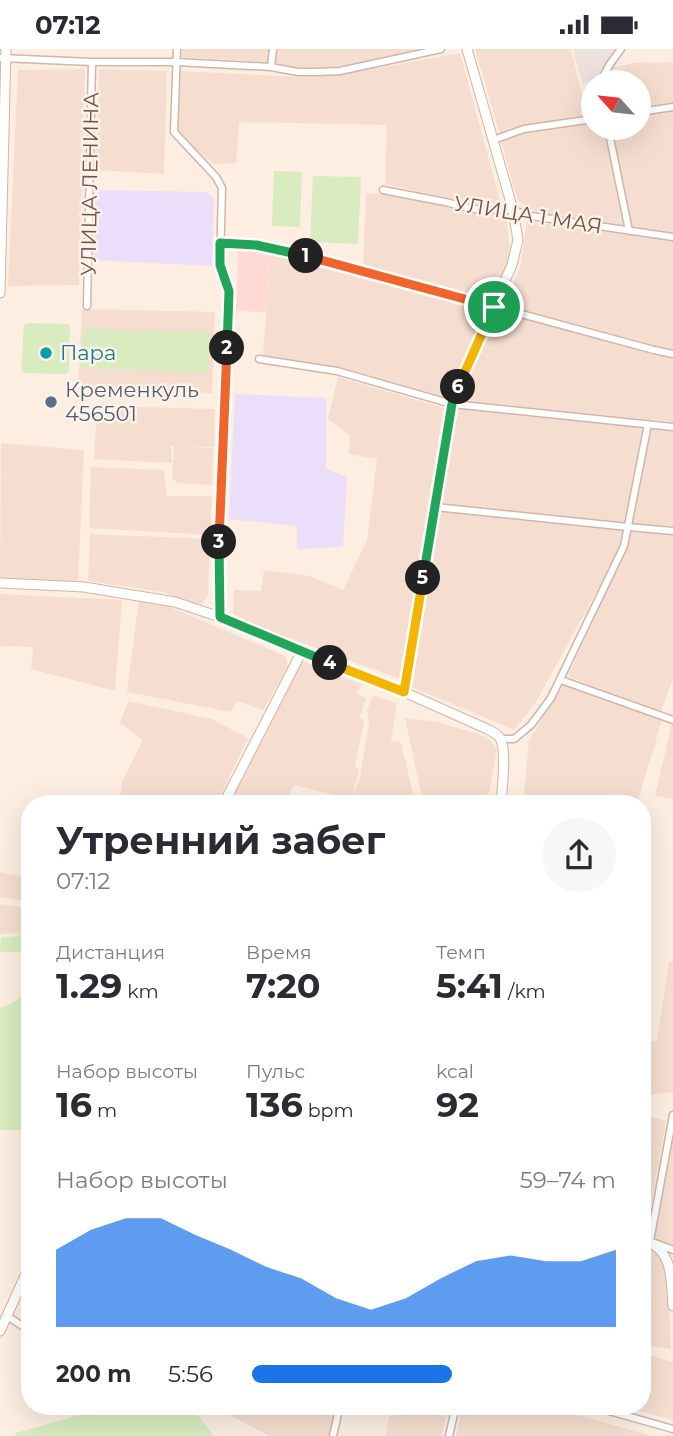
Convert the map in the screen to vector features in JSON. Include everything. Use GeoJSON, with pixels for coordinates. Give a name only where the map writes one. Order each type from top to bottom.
{"type":"FeatureCollection","features":[{"type":"Feature","properties":{"kind":"street"},"geometry":{"type":"LineString","coordinates":[[177,49],[174,132],[216,177],[222,188],[220,265],[229,291],[219,527],[220,617]]}},
{"type":"Feature","properties":{"kind":"street"},"geometry":{"type":"LineString","coordinates":[[271,67],[273,49]]}},
{"type":"Feature","properties":{"kind":"street"},"geometry":{"type":"LineString","coordinates":[[0,293],[4,55],[92,62],[176,62],[271,67],[298,72],[340,71],[441,49]]}},
{"type":"Feature","properties":{"kind":"street"},"geometry":{"type":"LineString","coordinates":[[404,692],[452,404],[512,265],[518,240],[513,210],[467,49]]}},
{"type":"Feature","properties":{"kind":"street"},"geometry":{"type":"LineString","coordinates":[[607,70],[621,49]]}},
{"type":"Feature","properties":{"kind":"street","name":"УЛИЦА ЛЕНИНА"},"geometry":{"type":"LineString","coordinates":[[87,306],[92,62]]}},
{"type":"Feature","properties":{"kind":"street"},"geometry":{"type":"LineString","coordinates":[[651,110],[673,107]]}},
{"type":"Feature","properties":{"kind":"street"},"geometry":{"type":"LineString","coordinates":[[493,140],[524,129],[581,120]]}},
{"type":"Feature","properties":{"kind":"street"},"geometry":{"type":"LineString","coordinates":[[610,140],[629,231]]}},
{"type":"Feature","properties":{"kind":"street","name":"УЛИЦА 1 МАЯ"},"geometry":{"type":"LineString","coordinates":[[383,190],[473,209],[513,210],[531,216],[673,237]]}},
{"type":"Feature","properties":{"kind":"street"},"geometry":{"type":"LineString","coordinates":[[515,223],[531,216]]}},
{"type":"Feature","properties":{"kind":"street"},"geometry":{"type":"LineString","coordinates":[[220,243],[256,245],[292,252],[673,354]]}},
{"type":"Feature","properties":{"kind":"street"},"geometry":{"type":"LineString","coordinates":[[259,359],[337,371],[452,404],[673,427]]}},
{"type":"Feature","properties":{"kind":"street"},"geometry":{"type":"LineString","coordinates":[[500,739],[514,739],[531,725],[551,698],[624,546],[648,424]]}},
{"type":"Feature","properties":{"kind":"street"},"geometry":{"type":"LineString","coordinates":[[435,507],[673,531]]}},
{"type":"Feature","properties":{"kind":"street"},"geometry":{"type":"LineString","coordinates":[[0,583],[84,587],[175,602],[220,617],[404,692],[495,733],[503,748],[502,795]]}},
{"type":"Feature","properties":{"kind":"street"},"geometry":{"type":"LineString","coordinates":[[228,795],[302,651]]}},
{"type":"Feature","properties":{"kind":"street"},"geometry":{"type":"LineString","coordinates":[[561,680],[673,720]]}},
{"type":"Feature","properties":{"kind":"street"},"geometry":{"type":"LineString","coordinates":[[651,1230],[673,1115]]}},
{"type":"Feature","properties":{"kind":"street"},"geometry":{"type":"LineString","coordinates":[[651,1242],[673,1250]]}},
{"type":"Feature","properties":{"kind":"street"},"geometry":{"type":"LineString","coordinates":[[651,1242],[663,1249],[667,1256],[672,1271],[673,1306]]}},
{"type":"Feature","properties":{"kind":"street"},"geometry":{"type":"LineString","coordinates":[[0,1331],[21,1285]]}},
{"type":"Feature","properties":{"kind":"street"},"geometry":{"type":"LineString","coordinates":[[7,1317],[21,1326]]}},
{"type":"Feature","properties":{"kind":"street"},"geometry":{"type":"LineString","coordinates":[[333,1436],[338,1415]]}},
{"type":"Feature","properties":{"kind":"street"},"geometry":{"type":"LineString","coordinates":[[449,1436],[454,1415]]}},
{"type":"Feature","properties":{"kind":"street"},"geometry":{"type":"LineString","coordinates":[[623,1415],[673,1429]]}},
{"type":"Feature","properties":{"kind":"shaded area"},"geometry":{"type":"Polygon","coordinates":[[[182,49],[271,49],[270,62],[181,57],[182,49]]]}},
{"type":"Feature","properties":{"kind":"shaded area"},"geometry":{"type":"Polygon","coordinates":[[[275,49],[432,49],[342,68],[299,69],[274,62],[275,49]]]}},
{"type":"Feature","properties":{"kind":"shaded area"},"geometry":{"type":"Polygon","coordinates":[[[475,49],[571,49],[581,90],[581,116],[521,126],[500,135],[475,49]]]}},
{"type":"Feature","properties":{"kind":"shaded area"},"geometry":{"type":"Polygon","coordinates":[[[573,49],[617,49],[601,70],[581,70],[581,80],[573,49]]]}},
{"type":"Feature","properties":{"kind":"shaded area"},"geometry":{"type":"Polygon","coordinates":[[[460,53],[501,204],[489,207],[385,184],[387,125],[239,122],[236,163],[214,164],[188,143],[178,129],[180,71],[299,77],[340,75],[460,53]]]}},
{"type":"Feature","properties":{"kind":"shaded area"},"geometry":{"type":"Polygon","coordinates":[[[673,62],[673,103],[651,106],[651,70],[610,70],[634,63],[673,62]]]}},
{"type":"Feature","properties":{"kind":"shaded area"},"geometry":{"type":"Polygon","coordinates":[[[85,69],[79,285],[8,286],[18,70],[85,69]]]}},
{"type":"Feature","properties":{"kind":"shaded area"},"geometry":{"type":"Polygon","coordinates":[[[99,69],[167,71],[164,174],[96,170],[99,69]]]}},
{"type":"Feature","properties":{"kind":"shaded area"},"geometry":{"type":"Polygon","coordinates":[[[673,110],[673,234],[632,229],[613,140],[651,140],[651,114],[673,110]]]}},
{"type":"Feature","properties":{"kind":"shaded area"},"geometry":{"type":"Polygon","coordinates":[[[581,122],[581,140],[606,140],[623,226],[540,214],[518,201],[501,141],[523,132],[581,122]]]}},
{"type":"Feature","properties":{"kind":"shaded area"},"geometry":{"type":"Polygon","coordinates":[[[97,190],[206,192],[214,198],[212,266],[93,260],[97,190]]]}},
{"type":"Feature","properties":{"kind":"shaded area"},"geometry":{"type":"Polygon","coordinates":[[[366,193],[506,216],[511,259],[494,303],[487,305],[363,268],[366,193]]]}},
{"type":"Feature","properties":{"kind":"shaded area"},"geometry":{"type":"Polygon","coordinates":[[[527,221],[673,241],[673,351],[504,305],[520,268],[527,221]]]}},
{"type":"Feature","properties":{"kind":"shaded area"},"geometry":{"type":"Polygon","coordinates":[[[238,247],[259,248],[271,253],[266,312],[236,311],[238,247]]]}},
{"type":"Feature","properties":{"kind":"shaded area"},"geometry":{"type":"Polygon","coordinates":[[[271,253],[361,273],[489,310],[458,373],[449,400],[339,368],[263,356],[271,253]]]}},
{"type":"Feature","properties":{"kind":"shaded area"},"geometry":{"type":"Polygon","coordinates":[[[82,309],[215,312],[212,393],[78,389],[82,309]]]}},
{"type":"Feature","properties":{"kind":"shaded area"},"geometry":{"type":"Polygon","coordinates":[[[501,309],[673,356],[673,422],[459,402],[467,376],[501,309]]]}},
{"type":"Feature","properties":{"kind":"shaded area"},"geometry":{"type":"Polygon","coordinates":[[[338,377],[444,408],[400,679],[233,618],[234,590],[261,591],[264,570],[309,576],[343,590],[367,540],[377,459],[349,454],[350,436],[328,419],[338,377]]]}},
{"type":"Feature","properties":{"kind":"shaded area"},"geometry":{"type":"Polygon","coordinates":[[[235,394],[326,398],[326,469],[347,477],[343,547],[297,549],[297,526],[229,519],[235,394]]]}},
{"type":"Feature","properties":{"kind":"shaded area"},"geometry":{"type":"Polygon","coordinates":[[[97,406],[215,409],[214,447],[171,446],[172,463],[94,459],[97,406]]]}},
{"type":"Feature","properties":{"kind":"shaded area"},"geometry":{"type":"Polygon","coordinates":[[[457,408],[646,425],[627,524],[441,504],[457,408]]]}},
{"type":"Feature","properties":{"kind":"shaded area"},"geometry":{"type":"Polygon","coordinates":[[[650,426],[673,429],[673,526],[632,524],[650,426]]]}},
{"type":"Feature","properties":{"kind":"shaded area"},"geometry":{"type":"Polygon","coordinates":[[[1,443],[84,450],[78,582],[0,578],[1,443]]]}},
{"type":"Feature","properties":{"kind":"shaded area"},"geometry":{"type":"Polygon","coordinates":[[[174,446],[213,448],[212,485],[178,483],[172,478],[174,446]]]}},
{"type":"Feature","properties":{"kind":"shaded area"},"geometry":{"type":"Polygon","coordinates":[[[91,467],[164,470],[167,496],[212,496],[210,535],[89,528],[91,467]]]}},
{"type":"Feature","properties":{"kind":"shaded area"},"geometry":{"type":"Polygon","coordinates":[[[440,510],[625,531],[619,550],[535,704],[514,730],[412,687],[440,510]]]}},
{"type":"Feature","properties":{"kind":"shaded area"},"geometry":{"type":"Polygon","coordinates":[[[632,530],[673,533],[673,678],[660,715],[568,676],[632,530]]]}},
{"type":"Feature","properties":{"kind":"shaded area"},"geometry":{"type":"Polygon","coordinates":[[[90,534],[210,539],[208,595],[200,606],[163,592],[88,581],[90,534]]]}},
{"type":"Feature","properties":{"kind":"shaded area"},"geometry":{"type":"Polygon","coordinates":[[[0,594],[122,600],[115,691],[31,669],[33,647],[0,646],[0,594]]]}},
{"type":"Feature","properties":{"kind":"shaded area"},"geometry":{"type":"Polygon","coordinates":[[[139,599],[165,605],[285,656],[288,667],[263,710],[237,701],[231,712],[127,692],[139,599]]]}},
{"type":"Feature","properties":{"kind":"shaded area"},"geometry":{"type":"Polygon","coordinates":[[[301,661],[362,684],[357,694],[366,698],[360,717],[364,722],[355,766],[359,771],[353,795],[335,795],[294,785],[288,795],[233,795],[301,661]]]}},
{"type":"Feature","properties":{"kind":"shaded area"},"geometry":{"type":"Polygon","coordinates":[[[567,684],[662,720],[640,795],[524,795],[529,741],[560,687],[567,684]]]}},
{"type":"Feature","properties":{"kind":"shaded area"},"geometry":{"type":"Polygon","coordinates":[[[373,696],[397,703],[391,741],[401,742],[413,795],[353,795],[359,781],[369,724],[367,710],[373,696]]]}},
{"type":"Feature","properties":{"kind":"shaded area"},"geometry":{"type":"Polygon","coordinates":[[[128,701],[211,719],[248,738],[221,795],[120,795],[122,782],[143,740],[120,723],[128,701]]]}},
{"type":"Feature","properties":{"kind":"shaded area"},"geometry":{"type":"Polygon","coordinates":[[[405,718],[438,722],[487,737],[497,749],[488,795],[421,795],[405,718]]]}},
{"type":"Feature","properties":{"kind":"shaded area"},"geometry":{"type":"Polygon","coordinates":[[[673,723],[673,799],[655,796],[673,723]]]}},
{"type":"Feature","properties":{"kind":"shaded area"},"geometry":{"type":"Polygon","coordinates":[[[0,872],[21,876],[21,900],[0,897],[0,872]]]}},
{"type":"Feature","properties":{"kind":"shaded area"},"geometry":{"type":"Polygon","coordinates":[[[0,904],[21,907],[21,933],[0,934],[0,904]]]}},
{"type":"Feature","properties":{"kind":"shaded area"},"geometry":{"type":"Polygon","coordinates":[[[669,961],[673,962],[673,1092],[651,1095],[651,1041],[657,1041],[669,961]]]}},
{"type":"Feature","properties":{"kind":"shaded area"},"geometry":{"type":"Polygon","coordinates":[[[651,1117],[666,1121],[651,1206],[651,1117]]]}},
{"type":"Feature","properties":{"kind":"shaded area"},"geometry":{"type":"Polygon","coordinates":[[[673,1131],[673,1246],[651,1236],[673,1131]]]}},
{"type":"Feature","properties":{"kind":"shaded area"},"geometry":{"type":"Polygon","coordinates":[[[651,1250],[665,1262],[668,1276],[671,1349],[651,1346],[651,1250]]]}},
{"type":"Feature","properties":{"kind":"shaded area"},"geometry":{"type":"Polygon","coordinates":[[[651,1356],[673,1362],[673,1420],[651,1414],[651,1356]]]}},
{"type":"Feature","properties":{"kind":"shaded area"},"geometry":{"type":"Polygon","coordinates":[[[229,1415],[334,1415],[329,1436],[269,1436],[229,1415]]]}},
{"type":"Feature","properties":{"kind":"shaded area"},"geometry":{"type":"Polygon","coordinates":[[[390,1415],[446,1415],[441,1436],[385,1436],[390,1415]]]}},
{"type":"Feature","properties":{"kind":"shaded area"},"geometry":{"type":"Polygon","coordinates":[[[461,1415],[576,1415],[653,1436],[456,1436],[461,1415]]]}},
{"type":"Feature","properties":{"kind":"green space"},"geometry":{"type":"Polygon","coordinates":[[[274,171],[302,172],[300,227],[272,226],[274,171]]]}},
{"type":"Feature","properties":{"kind":"green space"},"geometry":{"type":"Polygon","coordinates":[[[313,176],[361,177],[358,244],[310,242],[313,176]]]}},
{"type":"Feature","properties":{"kind":"green space"},"geometry":{"type":"Polygon","coordinates":[[[68,324],[69,371],[65,374],[25,373],[21,370],[24,325],[68,324]]]}},
{"type":"Feature","properties":{"kind":"green space"},"geometry":{"type":"Polygon","coordinates":[[[83,329],[209,333],[208,372],[81,368],[83,329]]]}},
{"type":"Feature","properties":{"kind":"green space"},"geometry":{"type":"Polygon","coordinates":[[[21,935],[21,952],[0,952],[1,938],[21,935]]]}},
{"type":"Feature","properties":{"kind":"green space"},"geometry":{"type":"Polygon","coordinates":[[[21,996],[21,1130],[0,1130],[0,1008],[13,1003],[21,996]]]}},
{"type":"Feature","properties":{"kind":"green space"},"geometry":{"type":"Polygon","coordinates":[[[198,1415],[214,1436],[14,1436],[16,1433],[76,1416],[198,1415]]]}},
{"type":"Feature","properties":{"kind":"place","name":"Пара"},"geometry":{"type":"Point","coordinates":[46,353]}},
{"type":"Feature","properties":{"kind":"place","name":"Кременкуль 456501"},"geometry":{"type":"Point","coordinates":[51,402]}},
{"type":"Feature","properties":{"kind":"route"},"geometry":{"type":"LineString","coordinates":[[220,243],[256,245],[292,252],[494,307],[452,404],[404,692],[220,617],[219,527],[229,291],[220,265],[220,243]]}}]}
